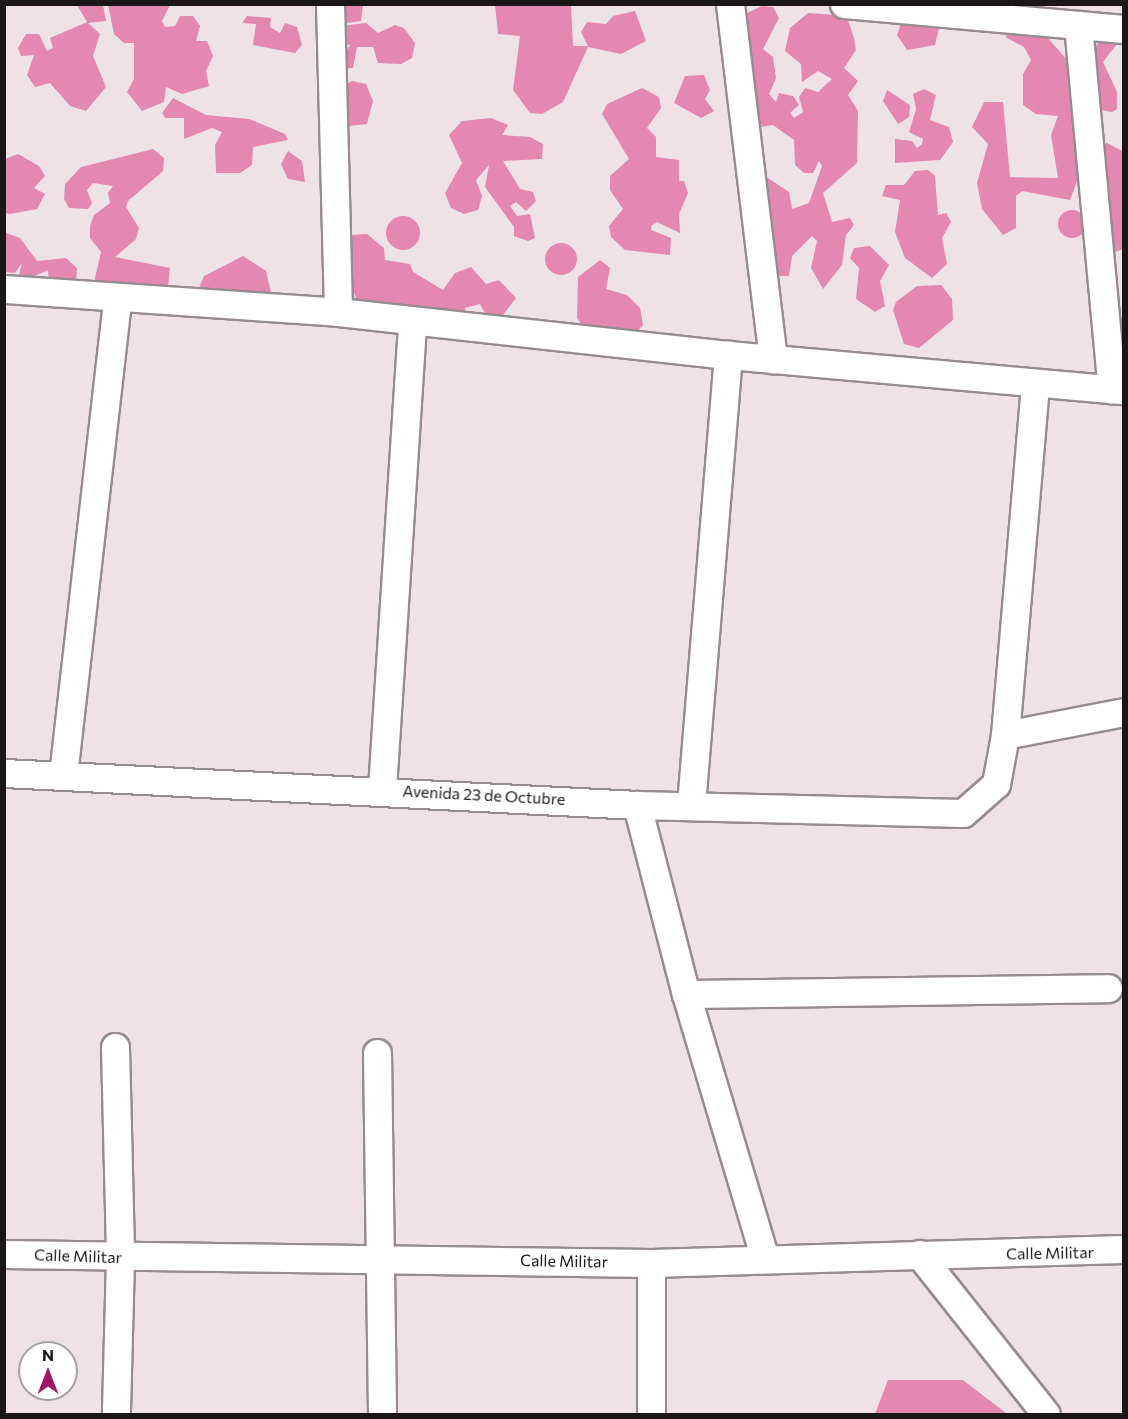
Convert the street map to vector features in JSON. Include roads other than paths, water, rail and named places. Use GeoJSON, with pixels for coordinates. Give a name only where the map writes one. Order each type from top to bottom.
{"type":"FeatureCollection","features":[{"type":"Feature","properties":{"kind":"street"},"geometry":{"type":"LineString","coordinates":[[330,4],[338,312]]}},
{"type":"Feature","properties":{"kind":"street"},"geometry":{"type":"LineString","coordinates":[[730,4],[773,359]]}},
{"type":"Feature","properties":{"kind":"street"},"geometry":{"type":"LineString","coordinates":[[844,4],[1124,29]]}},
{"type":"Feature","properties":{"kind":"street"},"geometry":{"type":"LineString","coordinates":[[4,289],[117,300],[338,312],[412,322],[728,355],[1118,390],[1078,25]]}},
{"type":"Feature","properties":{"kind":"street"},"geometry":{"type":"LineString","coordinates":[[63,775],[117,300]]}},
{"type":"Feature","properties":{"kind":"street"},"geometry":{"type":"LineString","coordinates":[[382,789],[412,322]]}},
{"type":"Feature","properties":{"kind":"street"},"geometry":{"type":"LineString","coordinates":[[692,805],[728,355]]}},
{"type":"Feature","properties":{"kind":"street"},"geometry":{"type":"LineString","coordinates":[[1035,383],[1005,735],[1124,712]]}},
{"type":"Feature","properties":{"kind":"street","name":"Avenida 23 de Octubre"},"geometry":{"type":"LineString","coordinates":[[4,773],[382,789],[637,805],[963,813],[996,784],[1005,735]]}},
{"type":"Feature","properties":{"kind":"street"},"geometry":{"type":"LineString","coordinates":[[637,805],[686,994],[764,1256]]}},
{"type":"Feature","properties":{"kind":"street"},"geometry":{"type":"LineString","coordinates":[[686,994],[1108,988]]}},
{"type":"Feature","properties":{"kind":"street"},"geometry":{"type":"LineString","coordinates":[[115,1047],[120,1258],[116,1414]]}},
{"type":"Feature","properties":{"kind":"street"},"geometry":{"type":"LineString","coordinates":[[376,1053],[383,1258],[382,1414]]}},
{"type":"Feature","properties":{"kind":"street","name":"Calle Militar"},"geometry":{"type":"LineString","coordinates":[[4,1254],[120,1258],[383,1258],[651,1263],[764,1256],[1124,1249]]}},
{"type":"Feature","properties":{"kind":"street"},"geometry":{"type":"LineString","coordinates":[[919,1254],[1046,1414]]}},
{"type":"Feature","properties":{"kind":"street"},"geometry":{"type":"LineString","coordinates":[[651,1263],[651,1414]]}}]}
